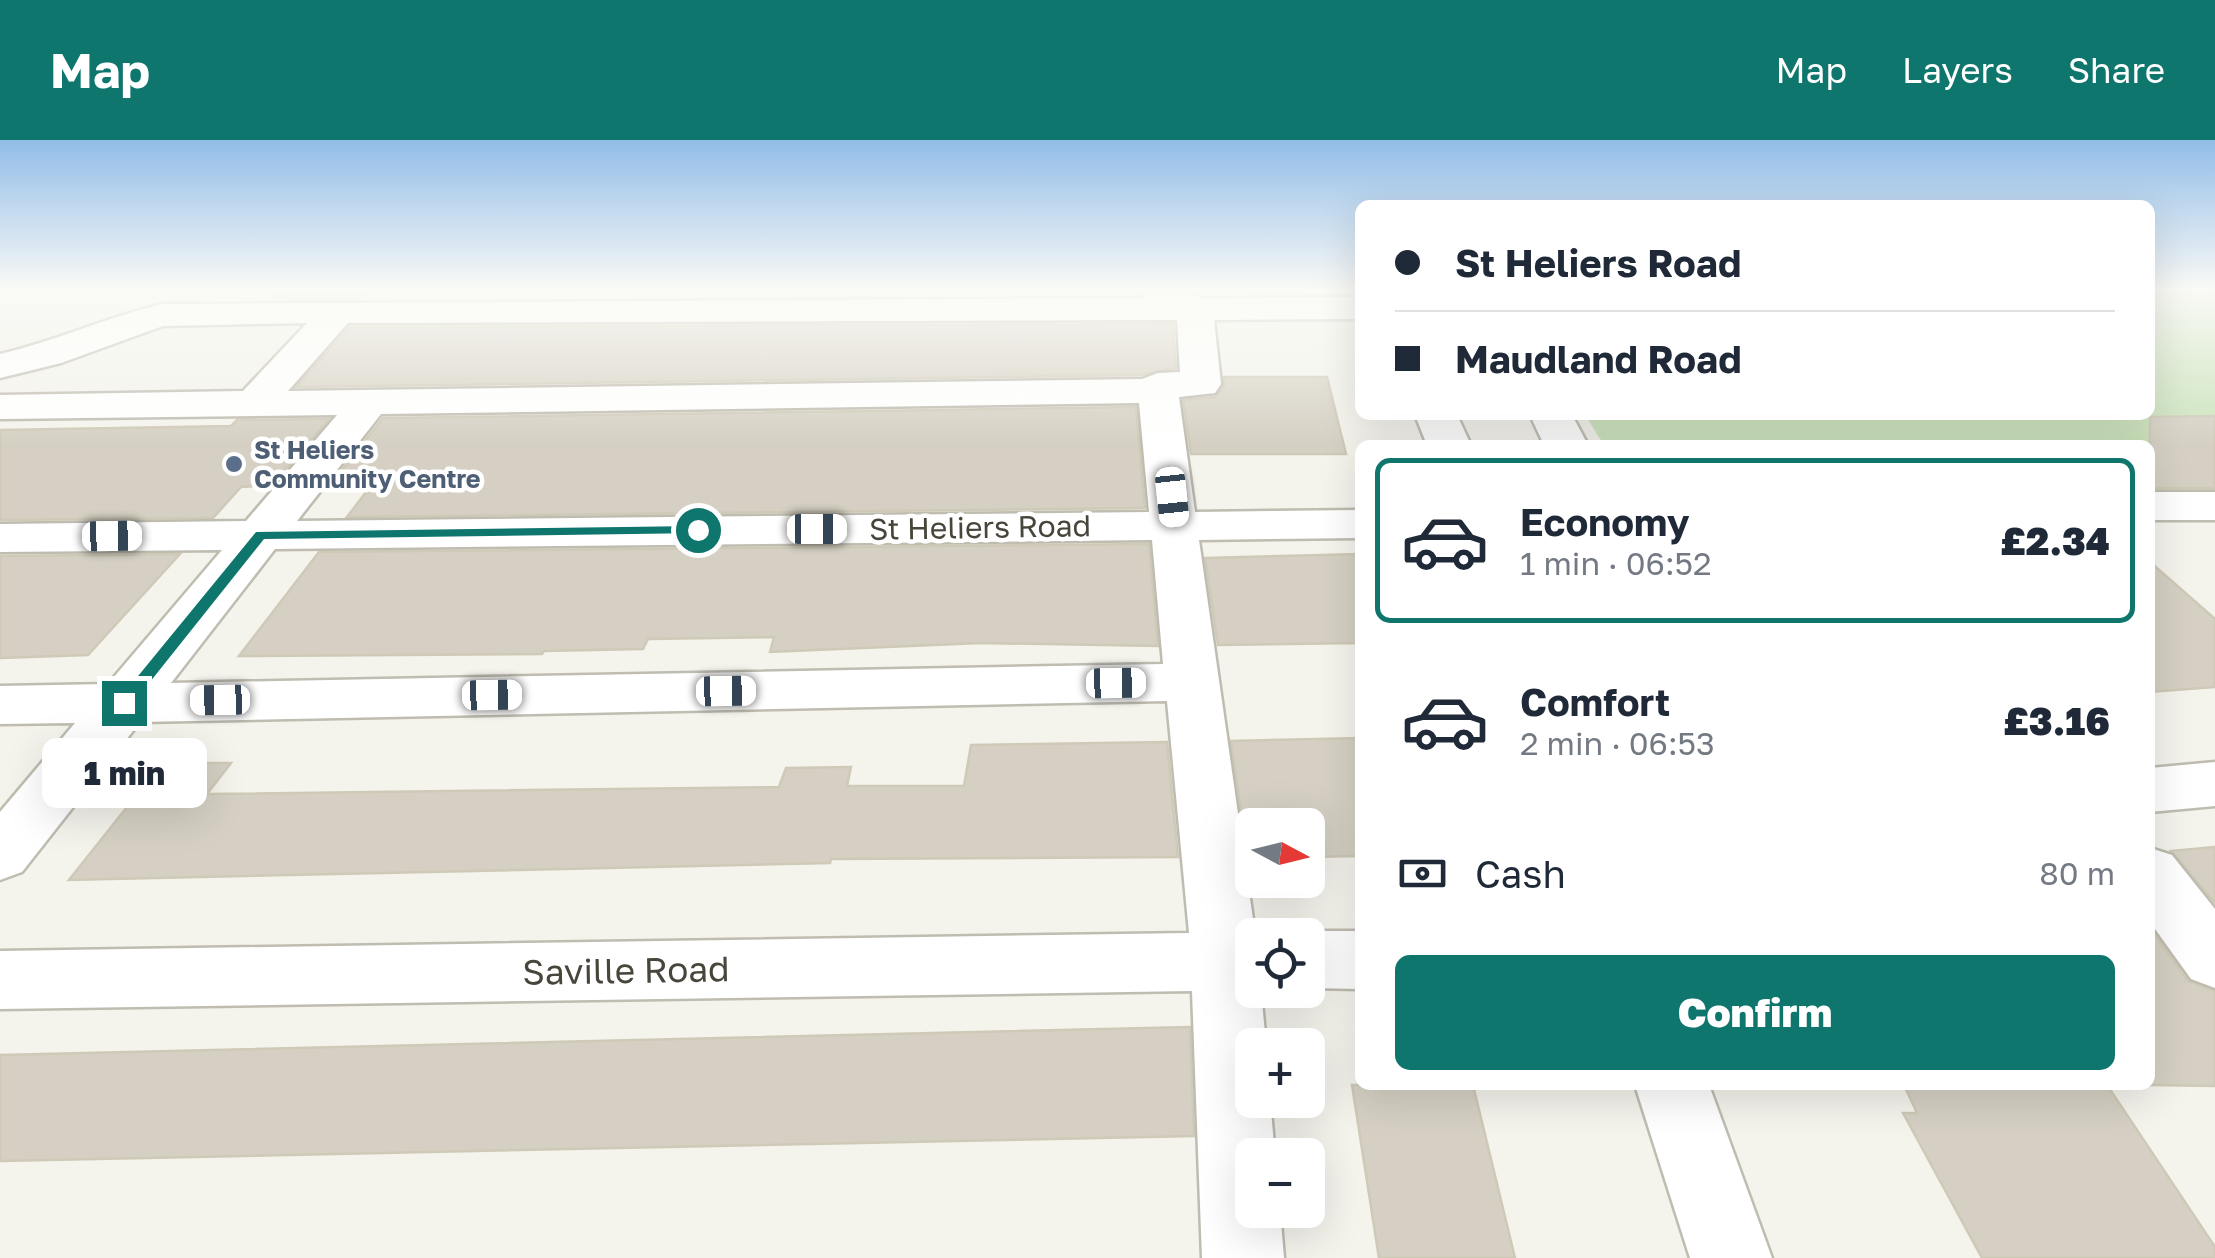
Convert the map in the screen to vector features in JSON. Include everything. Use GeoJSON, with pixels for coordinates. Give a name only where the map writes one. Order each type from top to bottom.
{"type":"FeatureCollection","features":[{"type":"Feature","properties":{"kind":"street"},"geometry":{"type":"LineString","coordinates":[[0,366],[47,355],[82,341]]}},
{"type":"Feature","properties":{"kind":"street"},"geometry":{"type":"LineString","coordinates":[[255,403],[308,341]]}},
{"type":"Feature","properties":{"kind":"street"},"geometry":{"type":"LineString","coordinates":[[1198,341],[1201,384],[1158,385],[1158,391],[1194,682],[1235,936]]}},
{"type":"Feature","properties":{"kind":"street"},"geometry":{"type":"LineString","coordinates":[[0,407],[1158,391]]}},
{"type":"Feature","properties":{"kind":"street"},"geometry":{"type":"LineString","coordinates":[[0,856],[370,401]]}},
{"type":"Feature","properties":{"kind":"street"},"geometry":{"type":"LineString","coordinates":[[2155,506],[2215,506]]}},
{"type":"Feature","properties":{"kind":"street","name":"St Heliers Road"},"geometry":{"type":"LineString","coordinates":[[0,538],[1355,524]]}},
{"type":"Feature","properties":{"kind":"street"},"geometry":{"type":"LineString","coordinates":[[0,705],[1194,682]]}},
{"type":"Feature","properties":{"kind":"street"},"geometry":{"type":"LineString","coordinates":[[2155,790],[2215,784]]}},
{"type":"Feature","properties":{"kind":"street"},"geometry":{"type":"LineString","coordinates":[[2155,879],[2215,958]]}},
{"type":"Feature","properties":{"kind":"street"},"geometry":{"type":"LineString","coordinates":[[1325,960],[1355,960]]}},
{"type":"Feature","properties":{"kind":"street","name":"Saville Road"},"geometry":{"type":"LineString","coordinates":[[0,980],[1235,961]]}},
{"type":"Feature","properties":{"kind":"street"},"geometry":{"type":"LineString","coordinates":[[1240,1008],[1243,1258]]}},
{"type":"Feature","properties":{"kind":"street"},"geometry":{"type":"LineString","coordinates":[[1674,1090],[1731,1258]]}},
{"type":"Feature","properties":{"kind":"green space"},"geometry":{"type":"Polygon","coordinates":[[[2155,341],[2215,341],[2215,492],[2155,492],[2155,440],[1601,440],[1588,420],[2155,420],[2155,341]]]}},
{"type":"Feature","properties":{"kind":"building"},"geometry":{"type":"Polygon","coordinates":[[[337,341],[1174,341],[1176,368],[1141,375],[296,387],[337,341]]]}},
{"type":"Feature","properties":{"kind":"building"},"geometry":{"type":"Polygon","coordinates":[[[1224,377],[1327,377],[1346,454],[1191,454],[1183,400],[1215,397],[1224,386],[1224,377]]]}},
{"type":"Feature","properties":{"kind":"building"},"geometry":{"type":"Polygon","coordinates":[[[1136,407],[1145,508],[347,517],[373,483],[331,484],[383,418],[1136,407]]]}},
{"type":"Feature","properties":{"kind":"building"},"geometry":{"type":"Polygon","coordinates":[[[2215,416],[2215,488],[2155,488],[2155,440],[2150,440],[2150,420],[2215,416]]]}},
{"type":"Feature","properties":{"kind":"building"},"geometry":{"type":"Polygon","coordinates":[[[329,419],[272,485],[241,487],[213,518],[0,520],[0,430],[231,426],[237,420],[329,419]]]}},
{"type":"Feature","properties":{"kind":"building"},"geometry":{"type":"Polygon","coordinates":[[[1149,544],[1158,646],[981,643],[770,652],[774,637],[648,639],[643,649],[542,654],[239,656],[319,552],[1149,544]]]}},
{"type":"Feature","properties":{"kind":"building"},"geometry":{"type":"Polygon","coordinates":[[[180,554],[88,655],[0,658],[0,556],[180,554]]]}},
{"type":"Feature","properties":{"kind":"building"},"geometry":{"type":"Polygon","coordinates":[[[1355,554],[1355,643],[1218,645],[1205,558],[1355,554]]]}},
{"type":"Feature","properties":{"kind":"building"},"geometry":{"type":"Polygon","coordinates":[[[2155,566],[2215,619],[2215,687],[2155,692],[2155,566]]]}},
{"type":"Feature","properties":{"kind":"building"},"geometry":{"type":"Polygon","coordinates":[[[1355,738],[1355,856],[1325,857],[1325,808],[1241,808],[1231,741],[1355,738]]]}},
{"type":"Feature","properties":{"kind":"building"},"geometry":{"type":"Polygon","coordinates":[[[1167,742],[1178,857],[831,859],[830,863],[69,880],[162,763],[231,763],[207,794],[779,787],[786,768],[851,767],[847,786],[964,786],[971,745],[1167,742]]]}},
{"type":"Feature","properties":{"kind":"building"},"geometry":{"type":"Polygon","coordinates":[[[2215,847],[2215,903],[2171,851],[2215,847]]]}},
{"type":"Feature","properties":{"kind":"building"},"geometry":{"type":"Polygon","coordinates":[[[2155,935],[2188,981],[2215,991],[2215,1086],[2155,1085],[2155,935]]]}},
{"type":"Feature","properties":{"kind":"building"},"geometry":{"type":"Polygon","coordinates":[[[1190,1027],[1194,1136],[0,1161],[0,1055],[1190,1027]]]}},
{"type":"Feature","properties":{"kind":"building"},"geometry":{"type":"Polygon","coordinates":[[[1352,1085],[1355,1090],[1474,1090],[1515,1258],[1379,1258],[1352,1085]]]}},
{"type":"Feature","properties":{"kind":"building"},"geometry":{"type":"Polygon","coordinates":[[[1906,1090],[2110,1090],[2215,1247],[2215,1258],[1982,1258],[1903,1113],[1917,1113],[1906,1090]]]}},
{"type":"Feature","properties":{"kind":"place","name":"St Heliers Community Centre"},"geometry":{"type":"Point","coordinates":[234,464]}},
{"type":"Feature","properties":{"kind":"route"},"geometry":{"type":"LineString","coordinates":[[124,703],[260,534],[698,530]]}}]}
